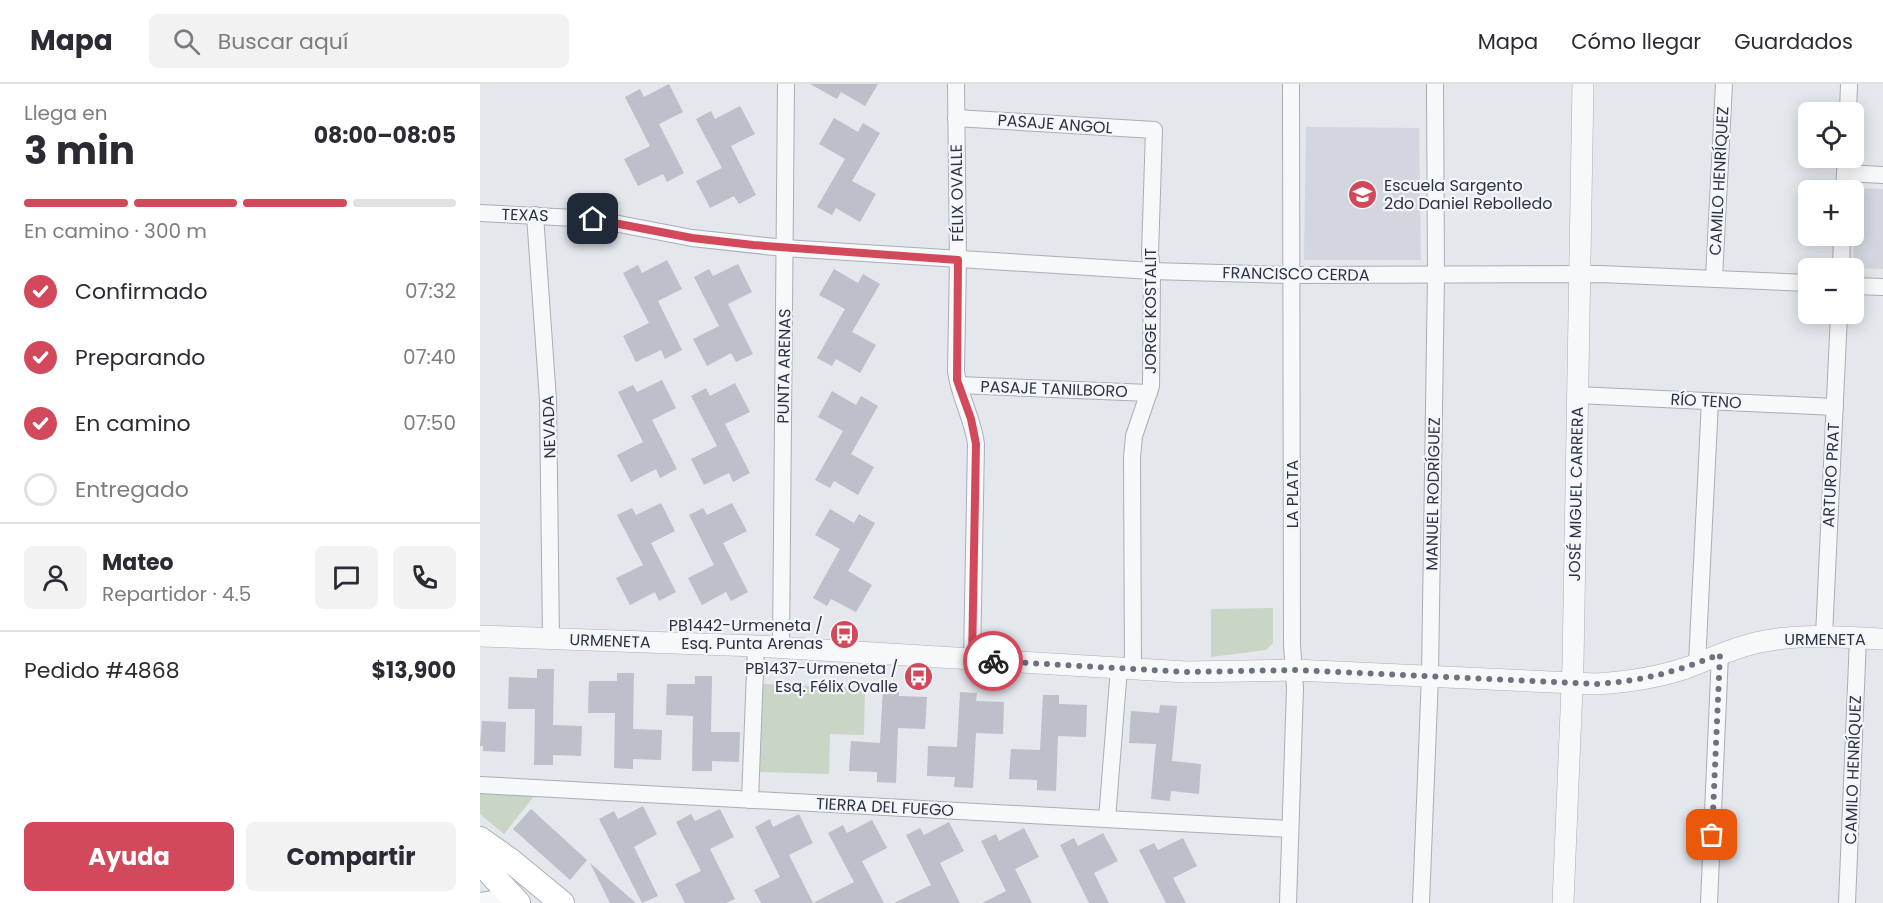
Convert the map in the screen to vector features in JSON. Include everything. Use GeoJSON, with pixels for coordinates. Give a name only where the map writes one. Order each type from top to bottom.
{"type":"FeatureCollection","features":[{"type":"Feature","properties":{"kind":"main road"},"geometry":{"type":"LineString","coordinates":[[480,839],[562,903]]}},
{"type":"Feature","properties":{"kind":"main road"},"geometry":{"type":"LineString","coordinates":[[480,862],[515,899]]}},
{"type":"Feature","properties":{"kind":"street","name":"PUNTA ARENAS"},"geometry":{"type":"LineString","coordinates":[[781,647],[786,84]]}},
{"type":"Feature","properties":{"kind":"street","name":"FÉLIX OVALLE"},"geometry":{"type":"LineString","coordinates":[[956,84],[958,260],[956,371],[976,444],[972,660]]}},
{"type":"Feature","properties":{"kind":"street","name":"LA PLATA"},"geometry":{"type":"LineString","coordinates":[[1288,903],[1294,670],[1292,645],[1291,84]]}},
{"type":"Feature","properties":{"kind":"street","name":"MANUEL RODRÍGUEZ"},"geometry":{"type":"LineString","coordinates":[[1421,903],[1430,675],[1436,275],[1435,84]]}},
{"type":"Feature","properties":{"kind":"street","name":"JOSÉ MIGUEL CARRERA"},"geometry":{"type":"LineString","coordinates":[[1563,903],[1572,682],[1583,84]]}},
{"type":"Feature","properties":{"kind":"street","name":"CAMILO HENRÍQUEZ"},"geometry":{"type":"LineString","coordinates":[[1714,278],[1724,84]]}},
{"type":"Feature","properties":{"kind":"street"},"geometry":{"type":"LineString","coordinates":[[1848,102],[1849,84]]}},
{"type":"Feature","properties":{"kind":"street","name":"PASAJE ANGOL"},"geometry":{"type":"LineString","coordinates":[[956,118],[1154,130]]}},
{"type":"Feature","properties":{"kind":"street","name":"JORGE KOSTALIT"},"geometry":{"type":"LineString","coordinates":[[1107,819],[1126,668],[1134,436],[1149,393],[1151,372],[1152,271],[1150,254],[1154,130]]}},
{"type":"Feature","properties":{"kind":"street"},"geometry":{"type":"LineString","coordinates":[[1857,168],[1883,175]]}},
{"type":"Feature","properties":{"kind":"street","name":"TEXAS"},"geometry":{"type":"LineString","coordinates":[[480,213],[593,219],[692,238],[784,248]]}},
{"type":"Feature","properties":{"kind":"street","name":"NEVADA"},"geometry":{"type":"LineString","coordinates":[[535,215],[548,400],[550,639]]}},
{"type":"Feature","properties":{"kind":"street","name":"FRANCISCO CERDA"},"geometry":{"type":"LineString","coordinates":[[784,248],[1152,271],[1292,275],[1580,274],[1798,282]]}},
{"type":"Feature","properties":{"kind":"street"},"geometry":{"type":"LineString","coordinates":[[1864,286],[1883,287]]}},
{"type":"Feature","properties":{"kind":"street","name":"ARTURO PRAT"},"geometry":{"type":"LineString","coordinates":[[1824,636],[1838,324]]}},
{"type":"Feature","properties":{"kind":"street","name":"PASAJE TANILBORO"},"geometry":{"type":"LineString","coordinates":[[959,385],[1149,393]]}},
{"type":"Feature","properties":{"kind":"street","name":"RÍO TENO"},"geometry":{"type":"LineString","coordinates":[[1577,395],[1834,407]]}},
{"type":"Feature","properties":{"kind":"street"},"geometry":{"type":"LineString","coordinates":[[1696,664],[1710,402]]}},
{"type":"Feature","properties":{"kind":"street","name":"URMENETA"},"geometry":{"type":"LineString","coordinates":[[480,636],[781,647],[1203,672],[1294,670],[1596,684],[1644,680],[1666,675],[1742,646],[1770,640],[1824,636],[1883,639]]}},
{"type":"Feature","properties":{"kind":"street","name":"CAMILO HENRÍQUEZ"},"geometry":{"type":"LineString","coordinates":[[1847,903],[1858,638]]}},
{"type":"Feature","properties":{"kind":"street"},"geometry":{"type":"LineString","coordinates":[[750,800],[756,646]]}},
{"type":"Feature","properties":{"kind":"street"},"geometry":{"type":"LineString","coordinates":[[1709,903],[1720,654]]}},
{"type":"Feature","properties":{"kind":"street","name":"TIERRA DEL FUEGO"},"geometry":{"type":"LineString","coordinates":[[480,784],[1290,829]]}},
{"type":"Feature","properties":{"kind":"street"},"geometry":{"type":"LineString","coordinates":[[480,901],[515,899]]}},
{"type":"Feature","properties":{"kind":"shaded area","name":"Escuela Sargento 2do Daniel Rebolledo"},"geometry":{"type":"Polygon","coordinates":[[[1306,127],[1419,128],[1421,260],[1304,260],[1306,127]]]}},
{"type":"Feature","properties":{"kind":"shaded area"},"geometry":{"type":"Polygon","coordinates":[[[1864,188],[1883,189],[1883,269],[1864,268],[1864,258],[1854,258],[1854,246],[1864,246],[1864,188]]]}},
{"type":"Feature","properties":{"kind":"green space"},"geometry":{"type":"Polygon","coordinates":[[[1273,608],[1273,643],[1266,650],[1211,657],[1211,609],[1273,608]]]}},
{"type":"Feature","properties":{"kind":"green space"},"geometry":{"type":"Polygon","coordinates":[[[761,684],[865,688],[864,735],[830,734],[829,774],[758,772],[761,684]]]}},
{"type":"Feature","properties":{"kind":"green space"},"geometry":{"type":"Polygon","coordinates":[[[480,791],[535,795],[504,834],[480,814],[480,791]]]}},
{"type":"Feature","properties":{"kind":"building"},"geometry":{"type":"Polygon","coordinates":[[[669,84],[683,112],[659,124],[684,173],[667,182],[663,174],[638,186],[624,159],[650,146],[625,97],[640,89],[644,97],[669,84]]]}},
{"type":"Feature","properties":{"kind":"building"},"geometry":{"type":"Polygon","coordinates":[[[810,84],[878,84],[865,106],[841,92],[837,99],[810,84]]]}},
{"type":"Feature","properties":{"kind":"building"},"geometry":{"type":"Polygon","coordinates":[[[740,106],[755,134],[731,146],[756,195],[739,204],[734,196],[710,208],[696,181],[722,168],[696,119],[711,111],[715,119],[740,106]]]}},
{"type":"Feature","properties":{"kind":"building"},"geometry":{"type":"Polygon","coordinates":[[[834,118],[858,132],[863,123],[880,133],[852,181],[876,194],[860,222],[836,208],[832,215],[817,207],[845,159],[819,144],[834,118]]]}},
{"type":"Feature","properties":{"kind":"building"},"geometry":{"type":"Polygon","coordinates":[[[667,260],[682,289],[658,301],[682,350],[665,359],[661,350],[636,362],[623,336],[649,323],[623,273],[638,265],[642,273],[667,260]]]}},
{"type":"Feature","properties":{"kind":"building"},"geometry":{"type":"Polygon","coordinates":[[[738,264],[752,292],[728,304],[753,354],[736,362],[731,353],[707,366],[693,339],[719,326],[694,277],[709,269],[713,276],[738,264]]]}},
{"type":"Feature","properties":{"kind":"building"},"geometry":{"type":"Polygon","coordinates":[[[834,269],[858,283],[863,274],[880,284],[852,332],[876,345],[860,373],[836,359],[832,366],[817,358],[845,309],[819,295],[834,269]]]}},
{"type":"Feature","properties":{"kind":"building"},"geometry":{"type":"Polygon","coordinates":[[[662,380],[676,408],[652,420],[677,469],[660,478],[656,469],[631,482],[617,455],[643,442],[618,392],[633,385],[637,392],[662,380]]]}},
{"type":"Feature","properties":{"kind":"building"},"geometry":{"type":"Polygon","coordinates":[[[735,383],[750,412],[725,424],[750,473],[733,482],[729,473],[704,485],[691,459],[717,446],[691,396],[706,388],[710,396],[735,383]]]}},
{"type":"Feature","properties":{"kind":"building"},"geometry":{"type":"Polygon","coordinates":[[[832,391],[856,405],[861,396],[878,406],[851,454],[874,467],[858,495],[834,481],[830,488],[815,480],[843,431],[818,417],[832,391]]]}},
{"type":"Feature","properties":{"kind":"building"},"geometry":{"type":"Polygon","coordinates":[[[661,503],[675,531],[651,543],[676,592],[659,601],[655,592],[630,605],[616,578],[643,565],[617,515],[632,508],[636,515],[661,503]]]}},
{"type":"Feature","properties":{"kind":"building"},"geometry":{"type":"Polygon","coordinates":[[[732,503],[747,531],[723,543],[748,592],[731,601],[726,592],[702,605],[688,578],[714,565],[689,515],[703,508],[707,515],[732,503]]]}},
{"type":"Feature","properties":{"kind":"building"},"geometry":{"type":"Polygon","coordinates":[[[830,509],[854,523],[859,514],[875,523],[848,571],[872,585],[856,612],[831,599],[827,606],[813,598],[840,549],[815,535],[830,509]]]}},
{"type":"Feature","properties":{"kind":"building"},"geometry":{"type":"Polygon","coordinates":[[[537,669],[554,669],[553,725],[582,726],[581,756],[553,755],[553,765],[534,765],[535,709],[508,709],[509,677],[537,678],[537,669]]]}},
{"type":"Feature","properties":{"kind":"building"},"geometry":{"type":"Polygon","coordinates":[[[617,673],[634,673],[633,729],[662,730],[661,760],[633,759],[633,769],[614,768],[615,713],[588,713],[589,681],[617,681],[617,673]]]}},
{"type":"Feature","properties":{"kind":"building"},"geometry":{"type":"Polygon","coordinates":[[[695,676],[712,676],[711,732],[740,732],[739,762],[712,761],[712,771],[692,771],[693,716],[666,715],[667,684],[695,684],[695,676]]]}},
{"type":"Feature","properties":{"kind":"building"},"geometry":{"type":"Polygon","coordinates":[[[883,687],[899,688],[899,696],[927,697],[925,729],[898,728],[896,783],[877,782],[877,772],[849,771],[851,741],[880,743],[883,687]]]}},
{"type":"Feature","properties":{"kind":"building"},"geometry":{"type":"Polygon","coordinates":[[[960,692],[977,693],[976,701],[1004,702],[1003,734],[976,733],[973,788],[954,787],[955,777],[927,776],[928,746],[957,747],[960,692]]]}},
{"type":"Feature","properties":{"kind":"building"},"geometry":{"type":"Polygon","coordinates":[[[1043,695],[1059,695],[1059,704],[1087,705],[1086,737],[1058,736],[1056,791],[1037,790],[1037,780],[1009,779],[1011,749],[1040,750],[1043,695]]]}},
{"type":"Feature","properties":{"kind":"building"},"geometry":{"type":"Polygon","coordinates":[[[1160,705],[1177,706],[1172,761],[1201,764],[1199,794],[1171,791],[1170,801],[1151,799],[1156,744],[1129,743],[1131,711],[1159,713],[1160,705]]]}},
{"type":"Feature","properties":{"kind":"building"},"geometry":{"type":"Polygon","coordinates":[[[482,721],[506,722],[505,752],[483,751],[483,746],[480,746],[482,721]]]}},
{"type":"Feature","properties":{"kind":"building"},"geometry":{"type":"Polygon","coordinates":[[[643,806],[657,834],[634,847],[658,896],[642,903],[599,819],[614,811],[618,819],[643,806]]]}},
{"type":"Feature","properties":{"kind":"building"},"geometry":{"type":"Polygon","coordinates":[[[531,809],[587,860],[570,880],[513,829],[531,809]]]}},
{"type":"Feature","properties":{"kind":"building"},"geometry":{"type":"Polygon","coordinates":[[[720,809],[734,837],[710,849],[735,899],[726,903],[685,903],[675,884],[701,871],[676,822],[691,814],[695,821],[720,809]]]}},
{"type":"Feature","properties":{"kind":"building"},"geometry":{"type":"Polygon","coordinates":[[[799,814],[813,843],[789,855],[813,903],[761,903],[754,890],[780,877],[755,827],[770,819],[773,827],[799,814]]]}},
{"type":"Feature","properties":{"kind":"building"},"geometry":{"type":"Polygon","coordinates":[[[872,820],[887,848],[862,861],[884,903],[813,903],[854,882],[828,833],[843,825],[847,833],[872,820]]]}},
{"type":"Feature","properties":{"kind":"building"},"geometry":{"type":"Polygon","coordinates":[[[949,822],[964,851],[940,863],[960,903],[894,903],[931,885],[906,835],[920,828],[924,835],[949,822]]]}},
{"type":"Feature","properties":{"kind":"building"},"geometry":{"type":"Polygon","coordinates":[[[1024,828],[1039,857],[1015,869],[1032,903],[982,903],[1006,891],[981,841],[996,834],[999,841],[1024,828]]]}},
{"type":"Feature","properties":{"kind":"building"},"geometry":{"type":"Polygon","coordinates":[[[1103,833],[1118,861],[1094,873],[1109,903],[1089,903],[1060,845],[1074,838],[1078,846],[1103,833]]]}},
{"type":"Feature","properties":{"kind":"building"},"geometry":{"type":"Polygon","coordinates":[[[1183,838],[1197,866],[1173,878],[1186,903],[1166,903],[1139,850],[1154,843],[1158,850],[1183,838]]]}},
{"type":"Feature","properties":{"kind":"building"},"geometry":{"type":"Polygon","coordinates":[[[590,863],[636,903],[610,903],[590,863]]]}},
{"type":"Feature","properties":{"kind":"way so far"},"geometry":{"type":"LineString","coordinates":[[993,661],[1186,672],[1294,670],[1596,684],[1644,680],[1666,675],[1720,654],[1712,835]]}},
{"type":"Feature","properties":{"kind":"place","name":"Escuela Sargento 2do Daniel Rebolledo"},"geometry":{"type":"Point","coordinates":[1363,194]}},
{"type":"Feature","properties":{"kind":"place","name":"PB1442-Urmeneta / Esq. Punta Arenas"},"geometry":{"type":"Point","coordinates":[844,634]}},
{"type":"Feature","properties":{"kind":"place","name":"PB1437-Urmeneta / Esq. Félix Ovalle"},"geometry":{"type":"Point","coordinates":[919,677]}},
{"type":"Feature","properties":{"kind":"route"},"geometry":{"type":"LineString","coordinates":[[593,219],[720,242],[958,260],[956,371],[975,432],[976,444],[972,660],[993,661]]}}]}
